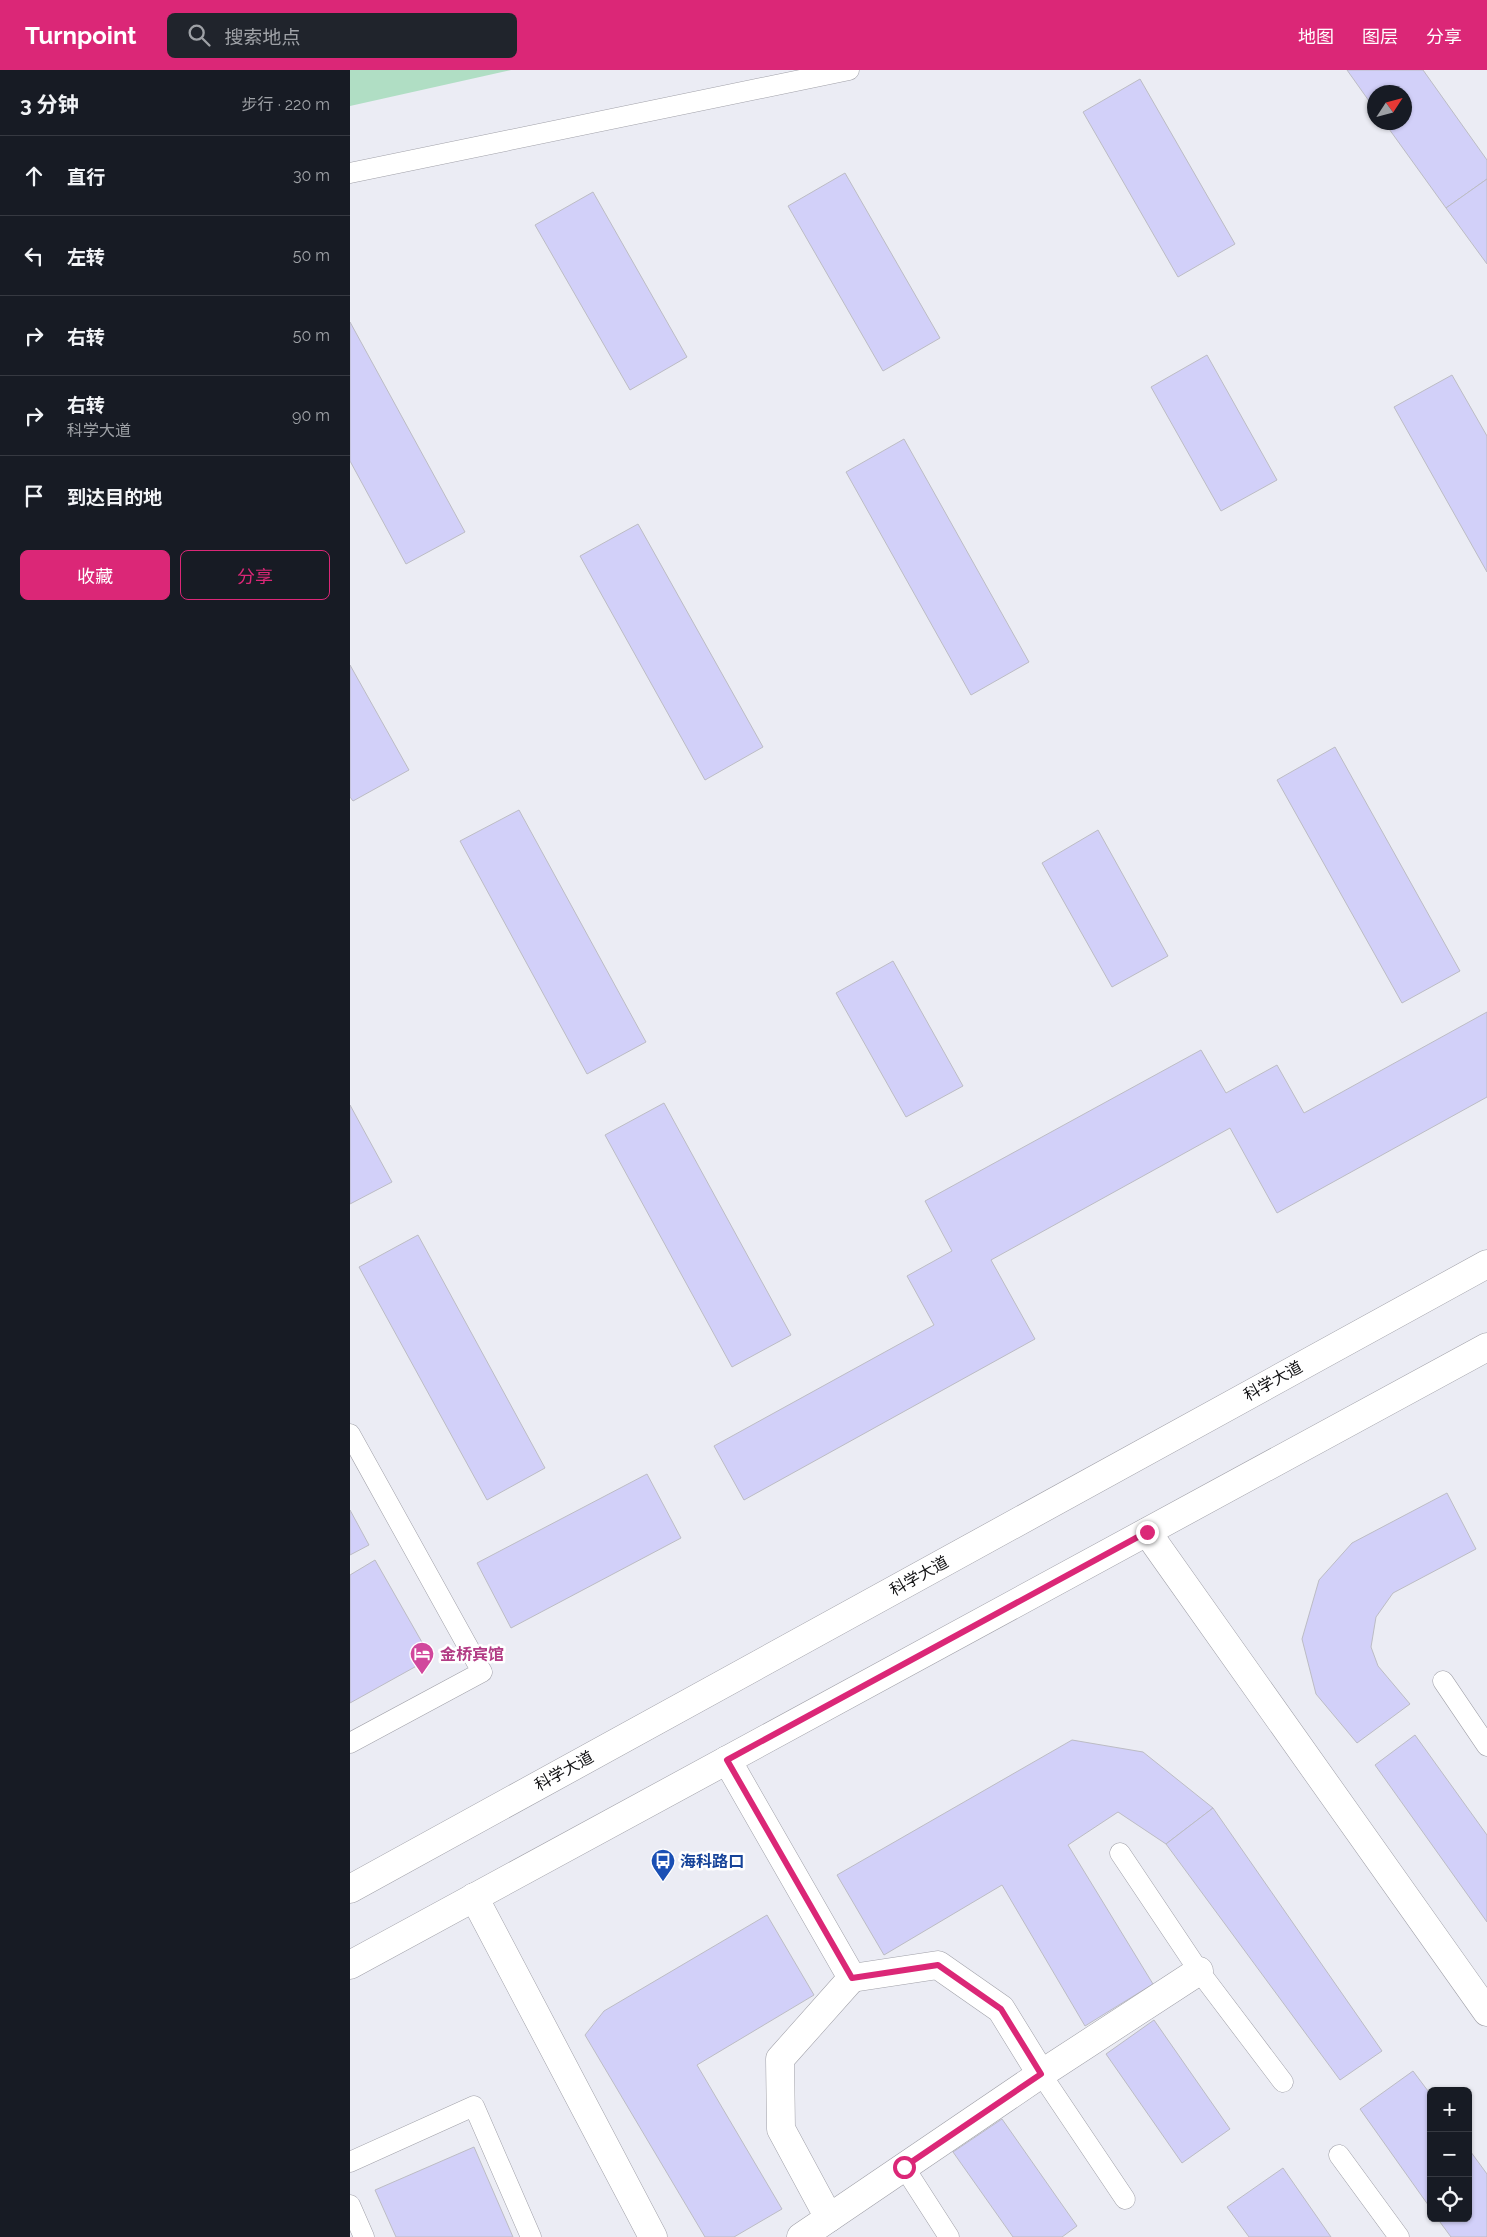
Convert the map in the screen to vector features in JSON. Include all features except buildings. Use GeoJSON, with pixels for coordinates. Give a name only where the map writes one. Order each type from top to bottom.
{"type":"FeatureCollection","features":[{"type":"Feature","properties":{"kind":"main road","name":"科学大道"},"geometry":{"type":"LineString","coordinates":[[350,1889],[1487,1264]]}},
{"type":"Feature","properties":{"kind":"main road"},"geometry":{"type":"LineString","coordinates":[[350,1965],[1487,1347]]}},
{"type":"Feature","properties":{"kind":"main road"},"geometry":{"type":"LineString","coordinates":[[1147,1532],[1487,2012]]}},
{"type":"Feature","properties":{"kind":"main road"},"geometry":{"type":"LineString","coordinates":[[727,1760],[852,1978]]}},
{"type":"Feature","properties":{"kind":"main road"},"geometry":{"type":"LineString","coordinates":[[474,1897],[653,2237]]}},
{"type":"Feature","properties":{"kind":"main road"},"geometry":{"type":"LineString","coordinates":[[829,2218],[781,2129],[780,2059],[852,1978],[938,1965],[1001,2009],[1041,2074]]}},
{"type":"Feature","properties":{"kind":"main road"},"geometry":{"type":"LineString","coordinates":[[801,2237],[1041,2074],[1199,1971]]}},
{"type":"Feature","properties":{"kind":"lane"},"geometry":{"type":"LineString","coordinates":[[350,172],[849,70]]}},
{"type":"Feature","properties":{"kind":"lane"},"geometry":{"type":"LineString","coordinates":[[350,1434],[482,1672],[350,1743]]}},
{"type":"Feature","properties":{"kind":"lane"},"geometry":{"type":"LineString","coordinates":[[1443,1681],[1487,1746]]}},
{"type":"Feature","properties":{"kind":"lane"},"geometry":{"type":"LineString","coordinates":[[1120,1853],[1199,1971],[1283,2082]]}},
{"type":"Feature","properties":{"kind":"lane"},"geometry":{"type":"LineString","coordinates":[[1041,2074],[1125,2199]]}},
{"type":"Feature","properties":{"kind":"lane"},"geometry":{"type":"LineString","coordinates":[[350,2162],[474,2106],[531,2237]]}},
{"type":"Feature","properties":{"kind":"lane"},"geometry":{"type":"LineString","coordinates":[[1339,2156],[1399,2237]]}},
{"type":"Feature","properties":{"kind":"lane"},"geometry":{"type":"LineString","coordinates":[[904,2167],[949,2237]]}},
{"type":"Feature","properties":{"kind":"lane"},"geometry":{"type":"LineString","coordinates":[[350,2205],[364,2237]]}},
{"type":"Feature","properties":{"kind":"green space"},"geometry":{"type":"Polygon","coordinates":[[[350,70],[511,70],[350,106],[350,70]]]}},
{"type":"Feature","properties":{"kind":"place","name":"金桥宾馆"},"geometry":{"type":"Point","coordinates":[422,1675]}},
{"type":"Feature","properties":{"kind":"place","name":"海科路口"},"geometry":{"type":"Point","coordinates":[663,1882]}},
{"type":"Feature","properties":{"kind":"route"},"geometry":{"type":"LineString","coordinates":[[904,2167],[1041,2074],[1001,2009],[938,1965],[852,1978],[727,1760],[1147,1532]]}}]}
